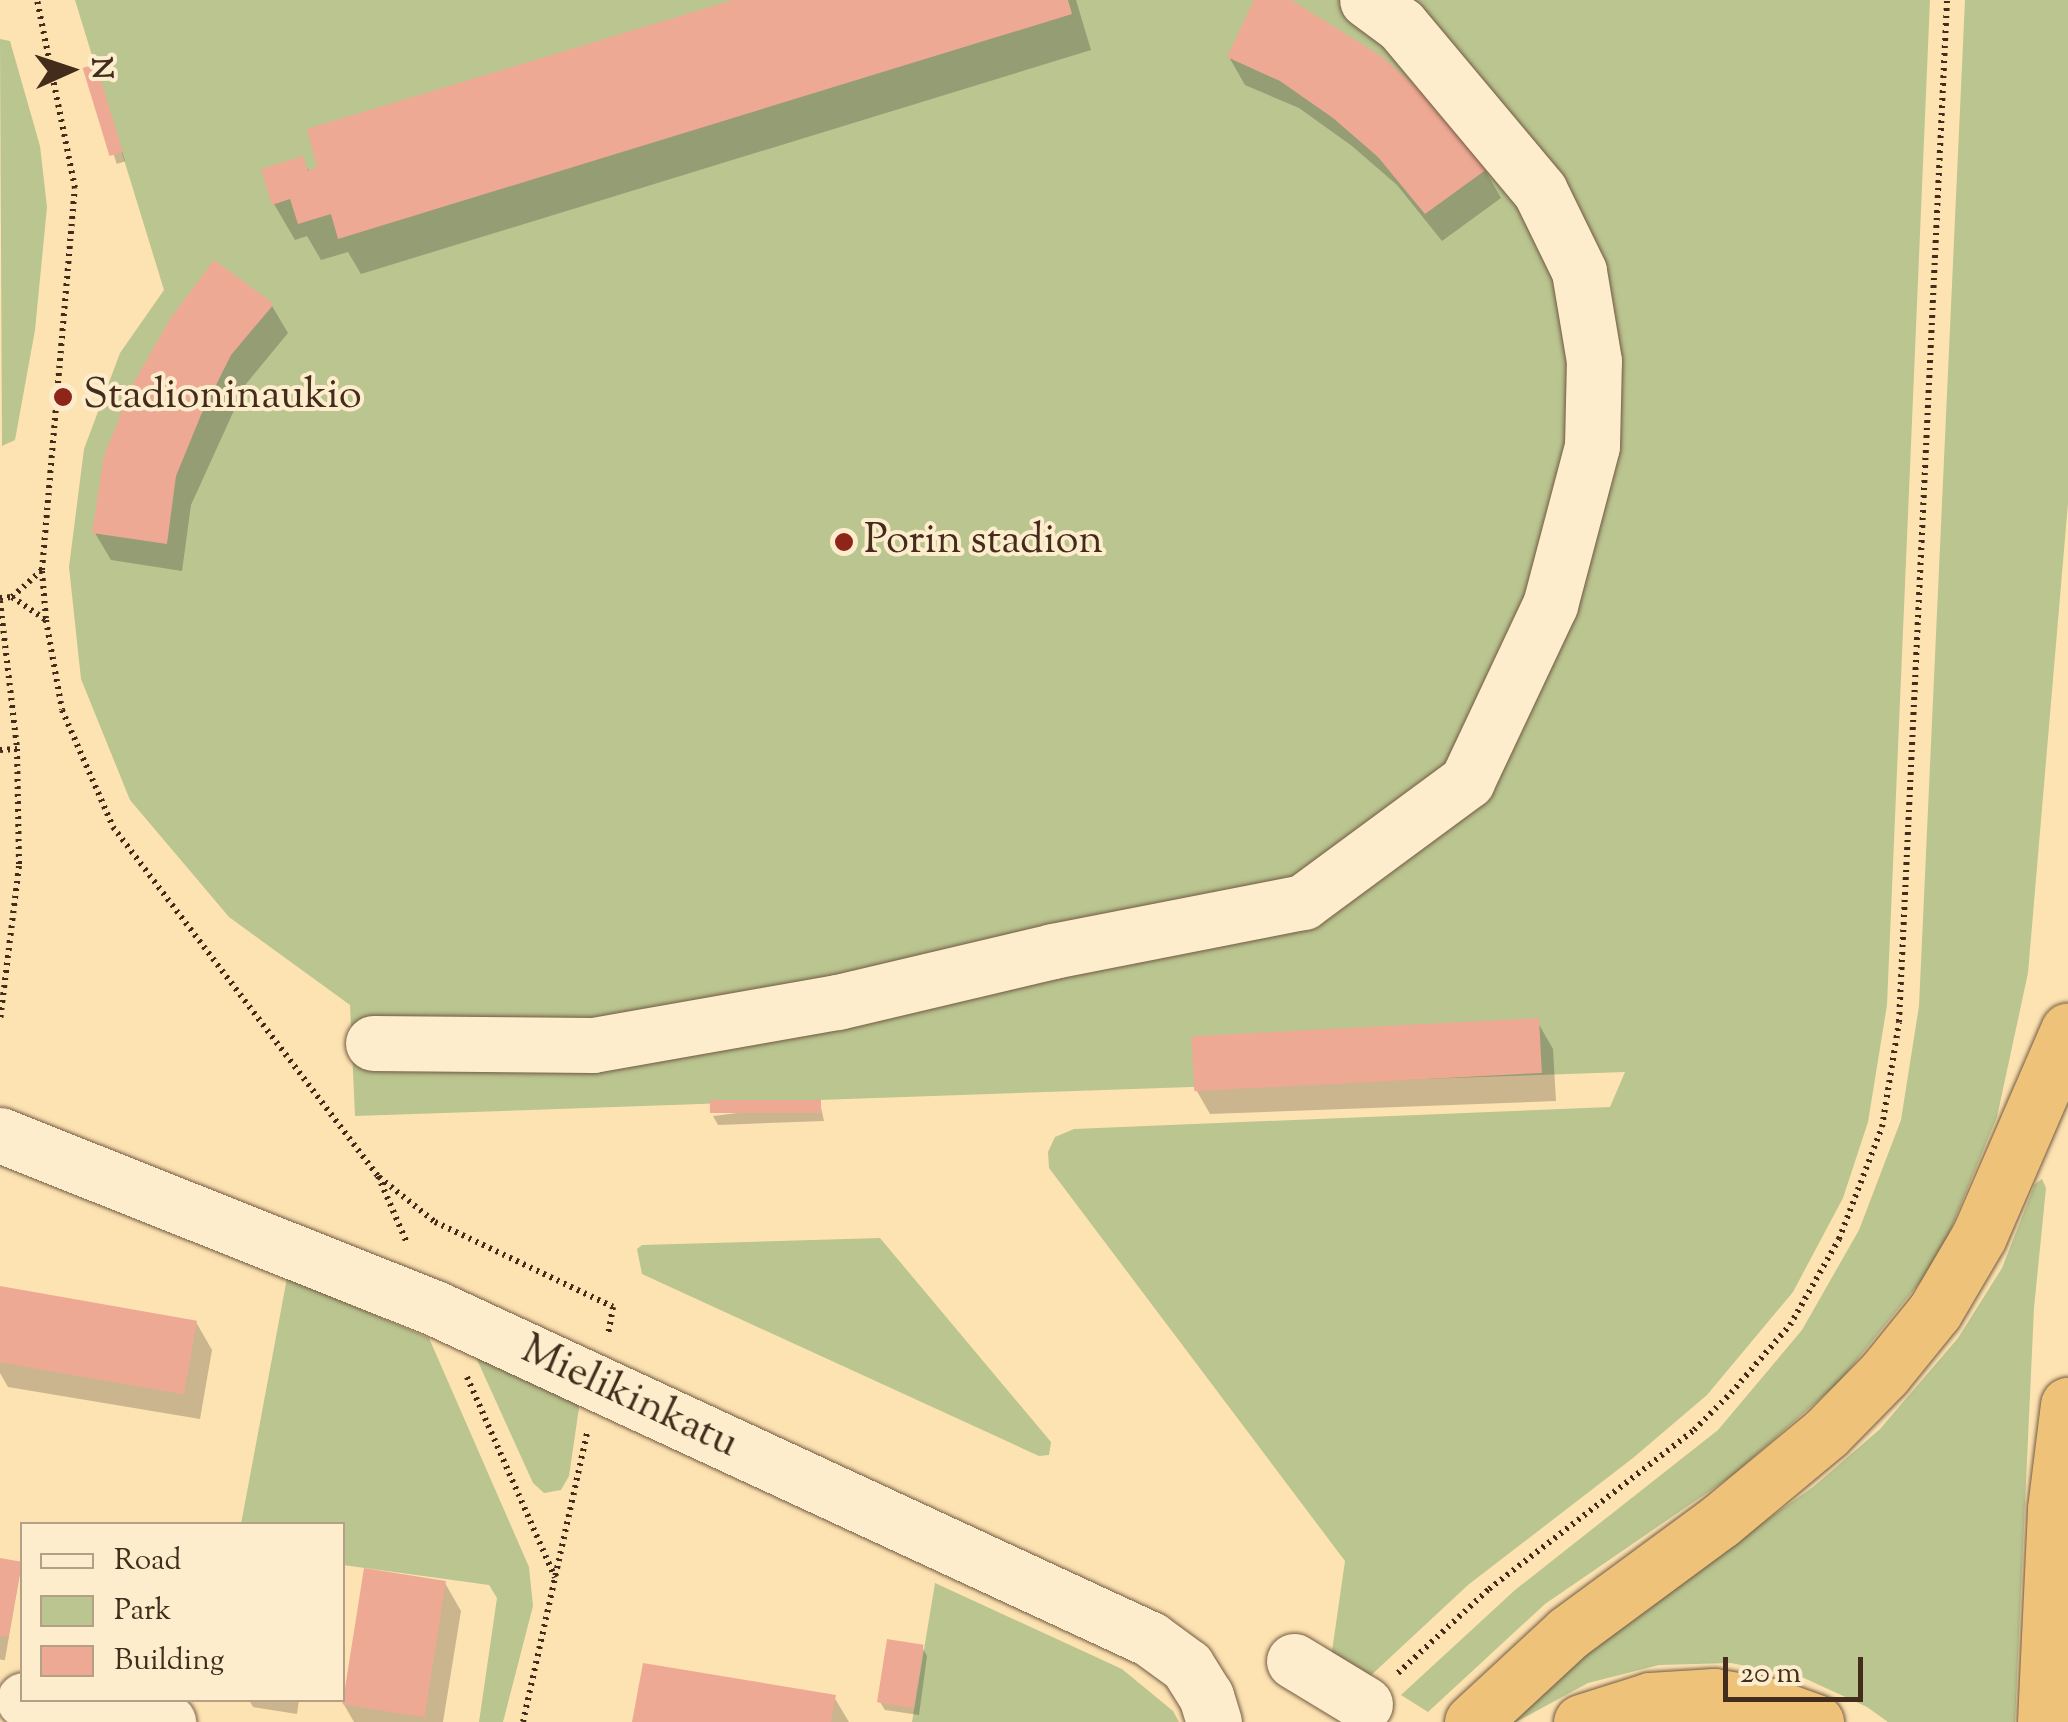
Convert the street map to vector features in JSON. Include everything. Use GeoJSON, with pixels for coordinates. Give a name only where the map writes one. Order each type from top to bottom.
{"type":"FeatureCollection","features":[{"type":"Feature","properties":{"kind":"highway"},"geometry":{"type":"LineString","coordinates":[[1472,1722],[1568,1633],[1720,1521],[1826,1433],[1884,1374],[1934,1312],[1979,1236],[2068,1030]]}},
{"type":"Feature","properties":{"kind":"highway"},"geometry":{"type":"LineString","coordinates":[[2045,1722],[2055,1509],[2068,1406]]}},
{"type":"Feature","properties":{"kind":"highway"},"geometry":{"type":"LineString","coordinates":[[1582,1722],[1650,1700],[1714,1696],[1772,1706],[1816,1722]]}},
{"type":"Feature","properties":{"kind":"street"},"geometry":{"type":"LineString","coordinates":[[373,1044],[592,1045],[838,1002],[1053,952],[1303,902],[1467,781],[1550,605],[1592,446],[1594,361],[1580,270],[1540,191],[1401,25],[1367,0]]}},
{"type":"Feature","properties":{"kind":"street","name":"Mielikinkatu"},"geometry":{"type":"LineString","coordinates":[[0,1136],[437,1310],[1150,1639],[1187,1666],[1206,1696],[1214,1722]]}},
{"type":"Feature","properties":{"kind":"street"},"geometry":{"type":"LineString","coordinates":[[1294,1661],[1365,1704]]}},
{"type":"Feature","properties":{"kind":"street"},"geometry":{"type":"LineString","coordinates":[[42,1702],[168,1722]]}},
{"type":"Feature","properties":{"kind":"path"},"geometry":{"type":"LineString","coordinates":[[37,0],[75,188],[42,570],[46,620],[62,710],[113,827],[378,1176],[556,1578]]}},
{"type":"Feature","properties":{"kind":"path"},"geometry":{"type":"LineString","coordinates":[[1365,1704],[1489,1588],[1694,1430],[1731,1393],[1790,1324],[1830,1256],[1882,1127],[1899,1022],[1947,0]]}},
{"type":"Feature","properties":{"kind":"path"},"geometry":{"type":"LineString","coordinates":[[0,1022],[19,866],[17,749],[0,600],[12,597],[42,570]]}},
{"type":"Feature","properties":{"kind":"path"},"geometry":{"type":"LineString","coordinates":[[12,597],[46,620]]}},
{"type":"Feature","properties":{"kind":"path"},"geometry":{"type":"LineString","coordinates":[[0,750],[17,749]]}},
{"type":"Feature","properties":{"kind":"path"},"geometry":{"type":"LineString","coordinates":[[378,1176],[435,1222],[613,1307],[523,1722]]}},
{"type":"Feature","properties":{"kind":"green space","name":"Porin stadion"},"geometry":{"type":"Polygon","coordinates":[[[75,0],[1930,0],[1887,1005],[1868,1122],[1843,1198],[1793,1292],[1707,1395],[1633,1458],[1468,1585],[1367,1679],[1331,1658],[1345,1561],[1049,1168],[1048,1152],[1055,1137],[1074,1129],[1610,1107],[1625,1072],[355,1116],[350,1005],[229,917],[130,800],[81,679],[69,567],[84,449],[120,353],[164,290],[75,0]]]}},
{"type":"Feature","properties":{"kind":"green space"},"geometry":{"type":"Polygon","coordinates":[[[1965,0],[2068,0],[2068,503],[2028,973],[1997,1117],[1938,1260],[1839,1382],[1733,1475],[1545,1604],[1428,1712],[1401,1695],[1515,1590],[1718,1430],[1802,1330],[1859,1230],[1901,1120],[1919,1006],[1965,0]]]}},
{"type":"Feature","properties":{"kind":"green space"},"geometry":{"type":"Polygon","coordinates":[[[0,39],[10,41],[40,146],[47,207],[35,330],[15,440],[2,446],[0,39]]]}},
{"type":"Feature","properties":{"kind":"green space"},"geometry":{"type":"Polygon","coordinates":[[[2042,1179],[2046,1188],[2034,1308],[2015,1722],[1888,1722],[1867,1707],[1804,1678],[1731,1663],[1659,1665],[1588,1683],[1516,1722],[1496,1722],[1616,1626],[1813,1487],[1880,1429],[1958,1338],[2002,1268],[2035,1184],[2042,1179]]]}},
{"type":"Feature","properties":{"kind":"green space"},"geometry":{"type":"Polygon","coordinates":[[[880,1238],[1051,1442],[1049,1455],[1039,1456],[642,1274],[637,1249],[642,1245],[880,1238]]]}},
{"type":"Feature","properties":{"kind":"green space"},"geometry":{"type":"Polygon","coordinates":[[[287,1278],[429,1338],[529,1567],[533,1606],[503,1722],[479,1722],[497,1598],[489,1585],[345,1565],[345,1522],[241,1522],[287,1278]]]}},
{"type":"Feature","properties":{"kind":"green space"},"geometry":{"type":"Polygon","coordinates":[[[474,1353],[580,1401],[569,1476],[561,1490],[544,1493],[533,1483],[474,1353]]]}},
{"type":"Feature","properties":{"kind":"green space"},"geometry":{"type":"Polygon","coordinates":[[[935,1583],[1122,1669],[1173,1711],[1179,1722],[912,1722],[935,1583]]]}},
{"type":"Feature","properties":{"kind":"building"},"geometry":{"type":"Polygon","coordinates":[[[733,0],[1068,0],[1072,14],[338,239],[331,214],[298,224],[290,199],[272,205],[261,169],[303,156],[308,171],[317,167],[307,129],[733,0]]]}},
{"type":"Feature","properties":{"kind":"building"},"geometry":{"type":"Polygon","coordinates":[[[1254,0],[1291,0],[1381,56],[1437,105],[1487,169],[1425,214],[1378,157],[1333,118],[1280,81],[1227,57],[1254,0]]]}},
{"type":"Feature","properties":{"kind":"building"},"geometry":{"type":"Polygon","coordinates":[[[96,64],[123,152],[110,156],[83,68],[96,64]]]}},
{"type":"Feature","properties":{"kind":"building"},"geometry":{"type":"Polygon","coordinates":[[[214,260],[274,304],[231,355],[201,415],[176,476],[167,544],[92,533],[104,456],[132,386],[170,319],[214,260]]]}},
{"type":"Feature","properties":{"kind":"building"},"geometry":{"type":"Polygon","coordinates":[[[1539,1018],[1542,1073],[1194,1091],[1191,1036],[1539,1018]]]}},
{"type":"Feature","properties":{"kind":"building"},"geometry":{"type":"Polygon","coordinates":[[[710,1100],[821,1100],[821,1113],[710,1113],[710,1100]]]}},
{"type":"Feature","properties":{"kind":"building"},"geometry":{"type":"Polygon","coordinates":[[[0,1286],[197,1321],[184,1395],[0,1362],[0,1286]]]}},
{"type":"Feature","properties":{"kind":"building"},"geometry":{"type":"Polygon","coordinates":[[[0,1558],[20,1562],[8,1637],[0,1635],[0,1558]]]}},
{"type":"Feature","properties":{"kind":"building"},"geometry":{"type":"Polygon","coordinates":[[[364,1568],[446,1581],[424,1717],[342,1704],[364,1568]]]}},
{"type":"Feature","properties":{"kind":"building"},"geometry":{"type":"Polygon","coordinates":[[[887,1639],[924,1645],[914,1708],[877,1702],[887,1639]]]}},
{"type":"Feature","properties":{"kind":"building"},"geometry":{"type":"Polygon","coordinates":[[[643,1663],[836,1695],[831,1722],[632,1722],[643,1663]]]}},
{"type":"Feature","properties":{"kind":"place","name":"Stadioninaukio"},"geometry":{"type":"Point","coordinates":[63,397]}},
{"type":"Feature","properties":{"kind":"place","name":"Porin stadion"},"geometry":{"type":"Point","coordinates":[844,542]}}]}
